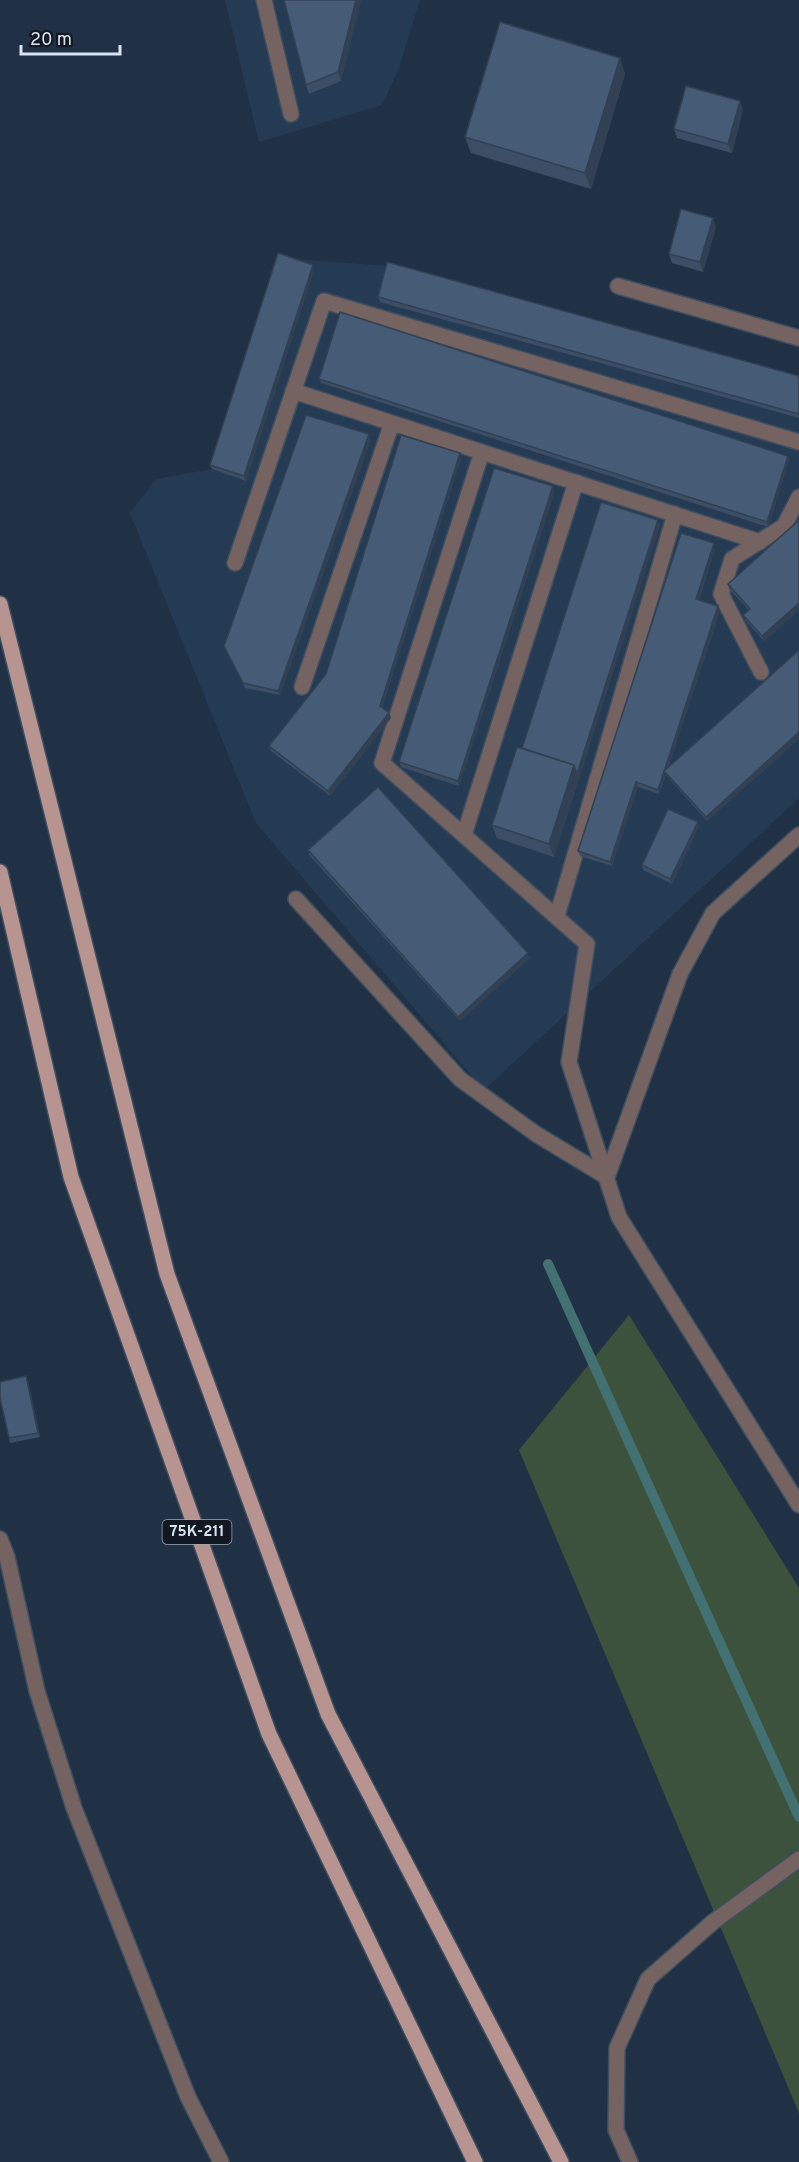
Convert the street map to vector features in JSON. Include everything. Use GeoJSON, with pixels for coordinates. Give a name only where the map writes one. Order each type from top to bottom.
{"type":"FeatureCollection","features":[{"type":"Feature","properties":{"kind":"main road"},"geometry":{"type":"LineString","coordinates":[[0,604],[167,1274],[328,1714],[561,2162]]}},
{"type":"Feature","properties":{"kind":"main road","name":"75К-211"},"geometry":{"type":"LineString","coordinates":[[1,875],[71,1177],[269,1734],[475,2162]]}},
{"type":"Feature","properties":{"kind":"lane"},"geometry":{"type":"LineString","coordinates":[[264,0],[291,114]]}},
{"type":"Feature","properties":{"kind":"lane"},"geometry":{"type":"LineString","coordinates":[[618,286],[799,338]]}},
{"type":"Feature","properties":{"kind":"lane"},"geometry":{"type":"LineString","coordinates":[[235,563],[324,301],[799,442]]}},
{"type":"Feature","properties":{"kind":"lane"},"geometry":{"type":"LineString","coordinates":[[293,391],[760,542]]}},
{"type":"Feature","properties":{"kind":"lane"},"geometry":{"type":"LineString","coordinates":[[302,687],[392,423]]}},
{"type":"Feature","properties":{"kind":"lane"},"geometry":{"type":"LineString","coordinates":[[482,452],[382,763],[587,944],[569,1062],[619,1217],[799,1505]]}},
{"type":"Feature","properties":{"kind":"lane"},"geometry":{"type":"LineString","coordinates":[[464,835],[576,482]]}},
{"type":"Feature","properties":{"kind":"lane"},"geometry":{"type":"LineString","coordinates":[[761,672],[721,594],[732,559],[784,526],[799,497]]}},
{"type":"Feature","properties":{"kind":"lane"},"geometry":{"type":"LineString","coordinates":[[556,916],[675,514]]}},
{"type":"Feature","properties":{"kind":"lane"},"geometry":{"type":"LineString","coordinates":[[607,1177],[680,974],[713,914],[799,835]]}},
{"type":"Feature","properties":{"kind":"lane"},"geometry":{"type":"LineString","coordinates":[[296,899],[460,1079],[536,1134],[607,1177]]}},
{"type":"Feature","properties":{"kind":"lane"},"geometry":{"type":"LineString","coordinates":[[0,1539],[7,1557],[37,1691],[74,1808],[188,2097],[221,2162]]}},
{"type":"Feature","properties":{"kind":"lane"},"geometry":{"type":"LineString","coordinates":[[630,2162],[616,2130],[617,2048],[648,1979],[713,1922],[799,1859]]}},
{"type":"Feature","properties":{"kind":"shaded area"},"geometry":{"type":"Polygon","coordinates":[[[225,0],[420,0],[398,71],[382,105],[259,142],[225,0]]]}},
{"type":"Feature","properties":{"kind":"shaded area"},"geometry":{"type":"Polygon","coordinates":[[[280,258],[389,266],[799,380],[799,798],[484,1090],[256,823],[130,513],[156,479],[212,469],[280,258]]]}},
{"type":"Feature","properties":{"kind":"green space"},"geometry":{"type":"Polygon","coordinates":[[[629,1315],[799,1588],[799,2113],[519,1450],[629,1315]]]}},
{"type":"Feature","properties":{"kind":"building"},"geometry":{"type":"Polygon","coordinates":[[[284,0],[356,0],[338,72],[306,85],[284,0]]]}},
{"type":"Feature","properties":{"kind":"building"},"geometry":{"type":"Polygon","coordinates":[[[500,22],[620,58],[585,173],[465,137],[500,22]]]}},
{"type":"Feature","properties":{"kind":"building"},"geometry":{"type":"Polygon","coordinates":[[[686,86],[740,101],[728,144],[674,129],[686,86]]]}},
{"type":"Feature","properties":{"kind":"building"},"geometry":{"type":"Polygon","coordinates":[[[681,209],[713,218],[700,262],[669,254],[681,209]]]}},
{"type":"Feature","properties":{"kind":"building"},"geometry":{"type":"Polygon","coordinates":[[[278,253],[313,265],[244,476],[210,465],[278,253]]]}},
{"type":"Feature","properties":{"kind":"building"},"geometry":{"type":"Polygon","coordinates":[[[387,262],[799,376],[799,414],[378,297],[387,262]]]}},
{"type":"Feature","properties":{"kind":"building"},"geometry":{"type":"Polygon","coordinates":[[[340,312],[788,456],[767,522],[319,379],[340,312]]]}},
{"type":"Feature","properties":{"kind":"building"},"geometry":{"type":"Polygon","coordinates":[[[306,415],[369,434],[278,691],[243,683],[224,646],[306,415]]]}},
{"type":"Feature","properties":{"kind":"building"},"geometry":{"type":"Polygon","coordinates":[[[401,435],[460,453],[380,706],[389,713],[328,791],[269,746],[326,674],[401,435]]]}},
{"type":"Feature","properties":{"kind":"building"},"geometry":{"type":"Polygon","coordinates":[[[494,468],[553,486],[458,781],[399,762],[494,468]]]}},
{"type":"Feature","properties":{"kind":"building"},"geometry":{"type":"Polygon","coordinates":[[[601,502],[658,520],[577,774],[574,765],[522,748],[601,502]]]}},
{"type":"Feature","properties":{"kind":"building"},"geometry":{"type":"Polygon","coordinates":[[[799,520],[799,603],[762,636],[743,615],[750,609],[728,584],[799,520]]]}},
{"type":"Feature","properties":{"kind":"building"},"geometry":{"type":"Polygon","coordinates":[[[681,533],[714,543],[696,599],[718,606],[658,790],[636,782],[610,862],[578,851],[681,533]]]}},
{"type":"Feature","properties":{"kind":"building"},"geometry":{"type":"Polygon","coordinates":[[[799,650],[799,732],[706,817],[664,771],[799,650]]]}},
{"type":"Feature","properties":{"kind":"building"},"geometry":{"type":"Polygon","coordinates":[[[517,747],[574,765],[549,844],[492,825],[517,747]]]}},
{"type":"Feature","properties":{"kind":"building"},"geometry":{"type":"Polygon","coordinates":[[[378,787],[528,953],[458,1017],[308,850],[378,787]]]}},
{"type":"Feature","properties":{"kind":"building"},"geometry":{"type":"Polygon","coordinates":[[[668,809],[698,822],[670,879],[642,865],[668,809]]]}},
{"type":"Feature","properties":{"kind":"building"},"geometry":{"type":"Polygon","coordinates":[[[26,1376],[38,1433],[9,1438],[0,1398],[0,1382],[26,1376]]]}},
{"type":"Feature","properties":{"kind":"waterway"},"geometry":{"type":"LineString","coordinates":[[548,1264],[799,1817]]}}]}
